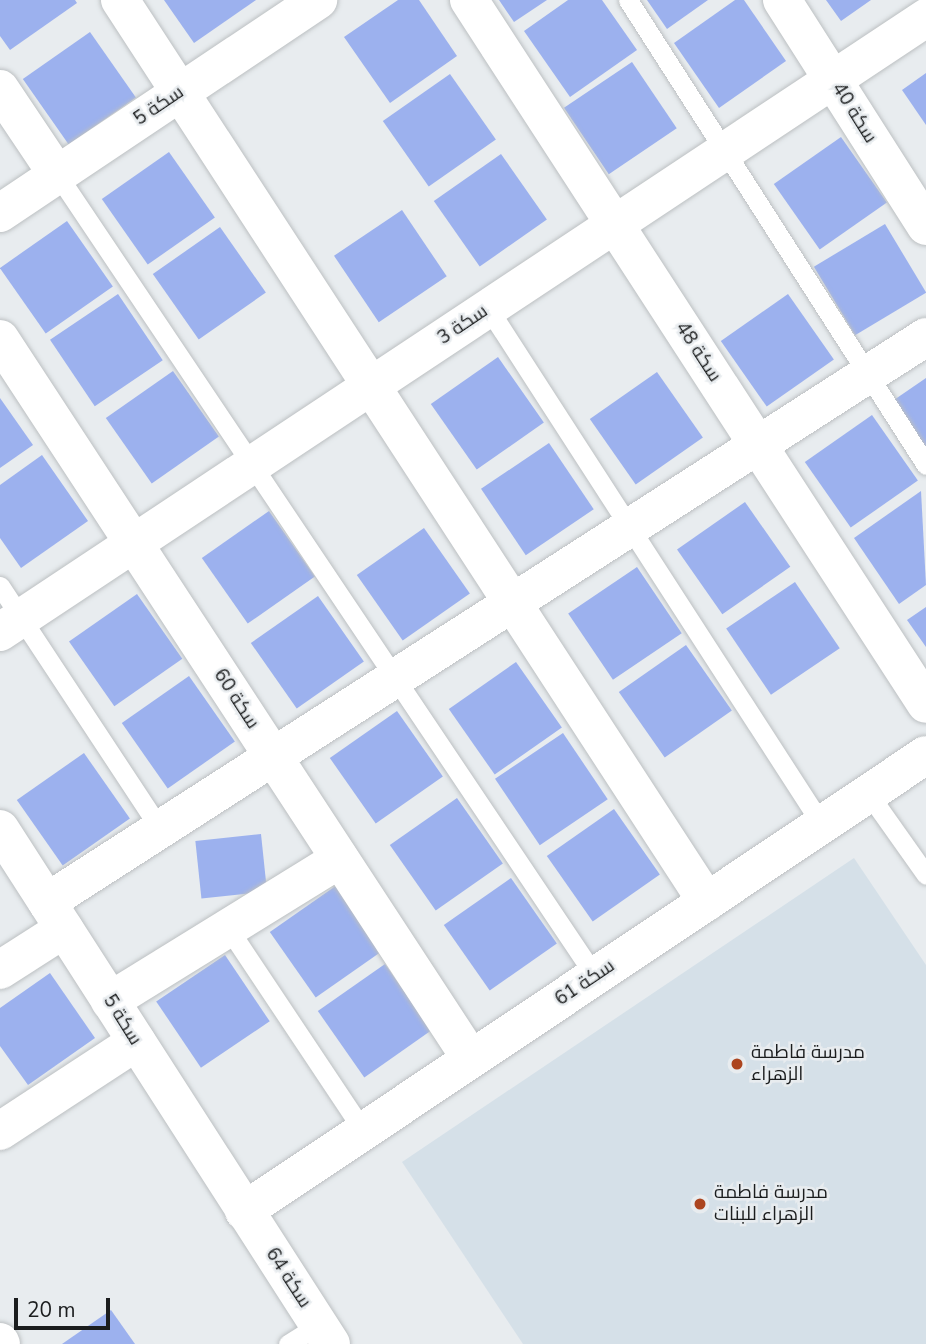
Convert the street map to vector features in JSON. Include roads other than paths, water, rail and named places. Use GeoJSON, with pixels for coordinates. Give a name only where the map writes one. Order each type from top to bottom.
{"type":"FeatureCollection","features":[{"type":"Feature","properties":{"kind":"street"},"geometry":{"type":"LineString","coordinates":[[120,0],[706,902]]}},
{"type":"Feature","properties":{"kind":"street","name":"سكة 48"},"geometry":{"type":"LineString","coordinates":[[469,0],[926,704]]}},
{"type":"Feature","properties":{"kind":"street","name":"سكة 40"},"geometry":{"type":"LineString","coordinates":[[782,0],[926,226]]}},
{"type":"Feature","properties":{"kind":"street","name":"سكة 5"},"geometry":{"type":"LineString","coordinates":[[0,212],[308,3]]}},
{"type":"Feature","properties":{"kind":"street","name":"سكة 3"},"geometry":{"type":"LineString","coordinates":[[11,625],[926,18]]}},
{"type":"Feature","properties":{"kind":"street"},"geometry":{"type":"LineString","coordinates":[[0,89],[57,174]]}},
{"type":"Feature","properties":{"kind":"street"},"geometry":{"type":"LineString","coordinates":[[0,970],[55,915],[160,829],[926,337]]}},
{"type":"Feature","properties":{"kind":"street","name":"سكة 60"},"geometry":{"type":"LineString","coordinates":[[0,339],[471,1059]]}},
{"type":"Feature","properties":{"kind":"street","name":"سكة 61"},"geometry":{"type":"LineString","coordinates":[[244,1211],[926,755]]}},
{"type":"Feature","properties":{"kind":"street","name":"سكة 5"},"geometry":{"type":"LineString","coordinates":[[0,830],[244,1211]]}},
{"type":"Feature","properties":{"kind":"street"},"geometry":{"type":"LineString","coordinates":[[110,1001],[340,859]]}},
{"type":"Feature","properties":{"kind":"street"},"geometry":{"type":"LineString","coordinates":[[0,1131],[136,1042]]}},
{"type":"Feature","properties":{"kind":"street","name":"سكة 64"},"geometry":{"type":"LineString","coordinates":[[244,1211],[312,1338]]}},
{"type":"Feature","properties":{"kind":"lane"},"geometry":{"type":"LineString","coordinates":[[628,0],[727,149],[866,375],[926,465]]}},
{"type":"Feature","properties":{"kind":"lane"},"geometry":{"type":"LineString","coordinates":[[57,174],[398,676],[595,976]]}},
{"type":"Feature","properties":{"kind":"lane"},"geometry":{"type":"LineString","coordinates":[[488,308],[822,825]]}},
{"type":"Feature","properties":{"kind":"lane"},"geometry":{"type":"LineString","coordinates":[[0,586],[11,625],[160,829]]}},
{"type":"Feature","properties":{"kind":"lane"},"geometry":{"type":"LineString","coordinates":[[868,793],[926,875]]}},
{"type":"Feature","properties":{"kind":"lane"},"geometry":{"type":"LineString","coordinates":[[228,928],[363,1132]]}},
{"type":"Feature","properties":{"kind":"place","name":"مدرسة فاطمة الزهراء"},"geometry":{"type":"Point","coordinates":[737,1064]}},
{"type":"Feature","properties":{"kind":"place","name":"مدرسة فاطمة الزهراء للبنات"},"geometry":{"type":"Point","coordinates":[700,1204]}}]}
